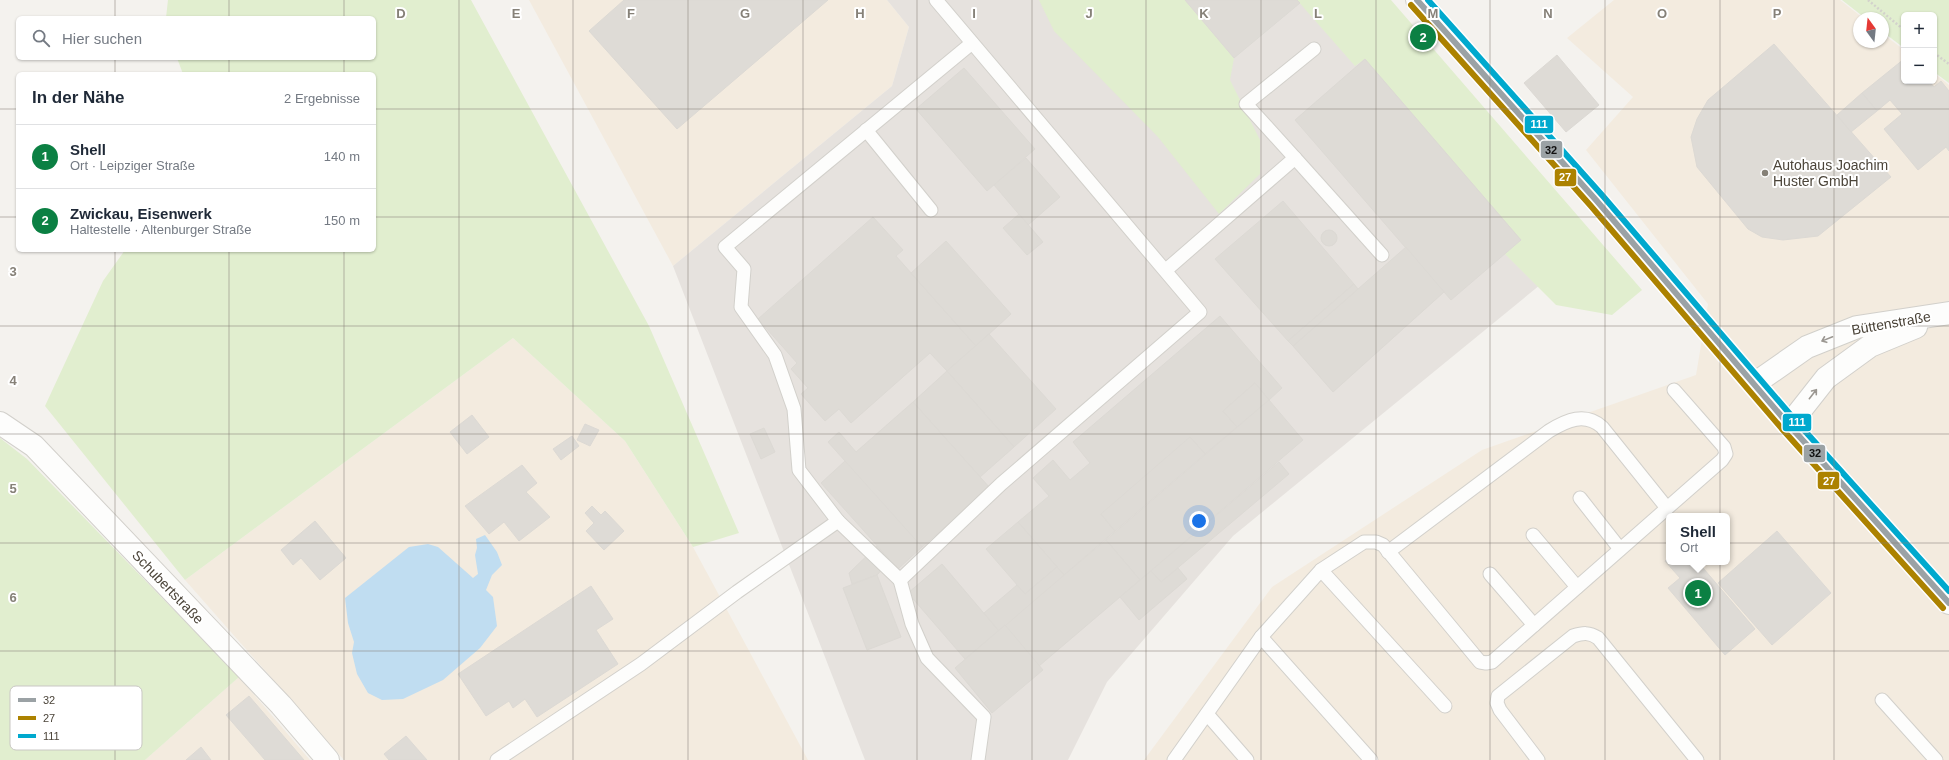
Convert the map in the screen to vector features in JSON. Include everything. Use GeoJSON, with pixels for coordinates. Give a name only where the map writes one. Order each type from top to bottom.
{"type":"FeatureCollection","features":[{"type":"Feature","properties":{"kind":"street"},"geometry":{"type":"LineString","coordinates":[[1417,0],[1596,200],[1789,425],[1949,603]]}},
{"type":"Feature","properties":{"kind":"street","name":"Büttenstraße"},"geometry":{"type":"LineString","coordinates":[[1754,384],[1807,347],[1857,327],[1948,314]]}},
{"type":"Feature","properties":{"kind":"street","name":"Büttenstraße"},"geometry":{"type":"LineString","coordinates":[[1789,425],[1826,378],[1870,346],[1948,314]]}},
{"type":"Feature","properties":{"kind":"street","name":"Schubertstraße"},"geometry":{"type":"LineString","coordinates":[[0,423],[34,446],[281,705],[328,760]]}},
{"type":"Feature","properties":{"kind":"lane"},"geometry":{"type":"LineString","coordinates":[[900,580],[1001,484],[1200,312],[936,0]]}},
{"type":"Feature","properties":{"kind":"lane"},"geometry":{"type":"LineString","coordinates":[[972,42],[725,247],[744,269],[741,307],[775,355],[794,409],[799,470],[838,521],[900,580],[912,624],[927,658],[984,717],[978,760]]}},
{"type":"Feature","properties":{"kind":"lane"},"geometry":{"type":"LineString","coordinates":[[1314,49],[1246,104],[1382,255]]}},
{"type":"Feature","properties":{"kind":"lane"},"geometry":{"type":"LineString","coordinates":[[866,130],[931,210]]}},
{"type":"Feature","properties":{"kind":"lane"},"geometry":{"type":"LineString","coordinates":[[1166,270],[1296,158]]}},
{"type":"Feature","properties":{"kind":"lane"},"geometry":{"type":"LineString","coordinates":[[1174,760],[1261,636],[1321,570],[1364,542],[1376,542],[1383,545],[1480,662],[1492,662],[1722,460],[1726,454],[1724,447],[1674,390]]}},
{"type":"Feature","properties":{"kind":"lane"},"geometry":{"type":"LineString","coordinates":[[1388,552],[1550,432],[1572,419],[1587,418],[1596,421],[1668,508]]}},
{"type":"Feature","properties":{"kind":"lane"},"geometry":{"type":"LineString","coordinates":[[1580,498],[1620,549]]}},
{"type":"Feature","properties":{"kind":"lane"},"geometry":{"type":"LineString","coordinates":[[497,760],[640,664],[838,521]]}},
{"type":"Feature","properties":{"kind":"lane"},"geometry":{"type":"LineString","coordinates":[[1533,535],[1577,587]]}},
{"type":"Feature","properties":{"kind":"lane"},"geometry":{"type":"LineString","coordinates":[[1321,570],[1445,706]]}},
{"type":"Feature","properties":{"kind":"lane"},"geometry":{"type":"LineString","coordinates":[[1490,574],[1534,625]]}},
{"type":"Feature","properties":{"kind":"lane"},"geometry":{"type":"LineString","coordinates":[[1538,760],[1500,710],[1497,703],[1498,696],[1573,636],[1582,633],[1591,633],[1598,638],[1697,760]]}},
{"type":"Feature","properties":{"kind":"lane"},"geometry":{"type":"LineString","coordinates":[[1261,636],[1371,760]]}},
{"type":"Feature","properties":{"kind":"lane"},"geometry":{"type":"LineString","coordinates":[[1882,700],[1936,760]]}},
{"type":"Feature","properties":{"kind":"lane"},"geometry":{"type":"LineString","coordinates":[[1207,714],[1246,760]]}},
{"type":"Feature","properties":{"kind":"path"},"geometry":{"type":"LineString","coordinates":[[1868,0],[1901,28]]}},
{"type":"Feature","properties":{"kind":"path"},"geometry":{"type":"LineString","coordinates":[[1937,54],[1949,64]]}},
{"type":"Feature","properties":{"kind":"shaded area"},"geometry":{"type":"Polygon","coordinates":[[[529,0],[887,0],[909,27],[892,86],[673,266],[529,0]]]}},
{"type":"Feature","properties":{"kind":"shaded area"},"geometry":{"type":"Polygon","coordinates":[[[887,0],[1351,0],[1573,258],[1233,536],[1107,682],[1068,760],[865,760],[673,266],[892,86],[909,27],[887,0]]]}},
{"type":"Feature","properties":{"kind":"shaded area"},"geometry":{"type":"Polygon","coordinates":[[[1614,0],[1840,0],[1855,12],[1853,12],[1853,48],[1889,48],[1889,39],[1901,48],[1901,84],[1937,84],[1937,75],[1949,85],[1949,760],[1144,760],[1272,587],[1482,450],[1696,375],[1708,304],[1586,150],[1633,97],[1567,38],[1614,0]]]}},
{"type":"Feature","properties":{"kind":"shaded area"},"geometry":{"type":"Polygon","coordinates":[[[513,338],[625,441],[693,547],[808,760],[344,760],[185,580],[513,338]]]}},
{"type":"Feature","properties":{"kind":"shaded area"},"geometry":{"type":"Polygon","coordinates":[[[239,677],[310,760],[145,760],[239,677]]]}},
{"type":"Feature","properties":{"kind":"green space"},"geometry":{"type":"Polygon","coordinates":[[[168,0],[471,0],[649,326],[739,533],[693,547],[625,441],[513,338],[185,580],[45,406],[103,281],[124,252],[376,252],[376,72],[182,72],[178,60],[376,60],[376,16],[166,16],[168,0]]]}},
{"type":"Feature","properties":{"kind":"green space"},"geometry":{"type":"Polygon","coordinates":[[[1039,0],[1185,0],[1234,58],[1230,80],[1260,140],[1260,174],[1219,214],[1158,137],[1054,31],[1039,0]]]}},
{"type":"Feature","properties":{"kind":"green space"},"geometry":{"type":"Polygon","coordinates":[[[1297,0],[1391,0],[1642,290],[1612,315],[1556,305],[1505,254],[1520,240],[1365,59],[1355,66],[1297,0]]]}},
{"type":"Feature","properties":{"kind":"green space"},"geometry":{"type":"Polygon","coordinates":[[[1842,0],[1949,0],[1949,83],[1937,74],[1937,12],[1901,12],[1901,46],[1889,37],[1889,12],[1857,12],[1842,0]]]}},
{"type":"Feature","properties":{"kind":"green space"},"geometry":{"type":"Polygon","coordinates":[[[0,438],[27,459],[239,677],[145,760],[0,760],[0,438]]]}},
{"type":"Feature","properties":{"kind":"water"},"geometry":{"type":"Polygon","coordinates":[[[485,535],[497,552],[502,565],[492,575],[486,590],[493,597],[497,626],[480,648],[443,680],[403,699],[382,700],[368,693],[357,674],[352,653],[354,642],[348,623],[345,598],[409,547],[428,544],[438,547],[473,578],[478,574],[475,555],[477,548],[476,539],[485,535]]]}},
{"type":"Feature","properties":{"kind":"building"},"geometry":{"type":"Polygon","coordinates":[[[624,0],[828,0],[677,129],[589,31],[624,0]]]}},
{"type":"Feature","properties":{"kind":"building"},"geometry":{"type":"Polygon","coordinates":[[[1185,0],[1297,0],[1300,3],[1234,58],[1185,0]]]}},
{"type":"Feature","properties":{"kind":"building"},"geometry":{"type":"Polygon","coordinates":[[[1774,44],[1891,177],[1818,236],[1783,240],[1762,237],[1748,229],[1697,167],[1691,137],[1697,119],[1708,100],[1774,44]]]}},
{"type":"Feature","properties":{"kind":"building"},"geometry":{"type":"Polygon","coordinates":[[[1557,55],[1599,105],[1566,132],[1524,83],[1557,55]]]}},
{"type":"Feature","properties":{"kind":"building"},"geometry":{"type":"Polygon","coordinates":[[[1365,59],[1521,240],[1451,300],[1295,120],[1365,59]]]}},
{"type":"Feature","properties":{"kind":"building"},"geometry":{"type":"Polygon","coordinates":[[[1901,61],[1901,84],[1932,84],[1934,87],[1941,81],[1949,91],[1949,151],[1946,147],[1918,170],[1884,129],[1902,114],[1890,100],[1877,111],[1862,93],[1901,61]]]}},
{"type":"Feature","properties":{"kind":"building"},"geometry":{"type":"Polygon","coordinates":[[[964,68],[1035,149],[987,191],[916,109],[964,68]]]}},
{"type":"Feature","properties":{"kind":"building"},"geometry":{"type":"Polygon","coordinates":[[[1862,93],[1877,111],[1851,132],[1837,115],[1862,93]]]}},
{"type":"Feature","properties":{"kind":"building"},"geometry":{"type":"Polygon","coordinates":[[[1026,158],[1060,197],[1028,225],[994,185],[1026,158]]]}},
{"type":"Feature","properties":{"kind":"building"},"geometry":{"type":"Polygon","coordinates":[[[1283,201],[1354,284],[1288,341],[1215,259],[1283,201]]]}},
{"type":"Feature","properties":{"kind":"building"},"geometry":{"type":"Polygon","coordinates":[[[1019,214],[1043,242],[1027,255],[1003,228],[1019,214]]]}},
{"type":"Feature","properties":{"kind":"building"},"geometry":{"type":"Polygon","coordinates":[[[873,217],[903,250],[896,256],[976,346],[947,371],[930,353],[851,423],[839,409],[825,421],[801,394],[808,388],[791,369],[797,363],[758,319],[873,217]]]}},
{"type":"Feature","properties":{"kind":"building"},"geometry":{"type":"Polygon","coordinates":[[[1329,230],[1335,232],[1337,238],[1335,244],[1329,246],[1323,244],[1321,238],[1323,232],[1329,230]]]}},
{"type":"Feature","properties":{"kind":"building"},"geometry":{"type":"Polygon","coordinates":[[[946,241],[1011,314],[976,346],[911,273],[946,241]]]}},
{"type":"Feature","properties":{"kind":"building"},"geometry":{"type":"Polygon","coordinates":[[[1406,247],[1444,292],[1333,392],[1293,346],[1406,247]]]}},
{"type":"Feature","properties":{"kind":"building"},"geometry":{"type":"Polygon","coordinates":[[[1354,284],[1358,289],[1293,346],[1288,341],[1354,284]]]}},
{"type":"Feature","properties":{"kind":"building"},"geometry":{"type":"Polygon","coordinates":[[[1220,316],[1282,388],[1269,400],[1255,383],[1223,411],[1237,427],[1205,454],[1190,437],[1101,514],[1115,531],[1064,575],[1018,522],[1049,496],[1033,478],[1053,460],[1070,480],[1090,463],[1073,442],[1220,316]]]}},
{"type":"Feature","properties":{"kind":"building"},"geometry":{"type":"Polygon","coordinates":[[[989,334],[1056,409],[1014,447],[947,371],[989,334]]]}},
{"type":"Feature","properties":{"kind":"building"},"geometry":{"type":"Polygon","coordinates":[[[947,371],[1014,447],[980,477],[913,402],[947,371]]]}},
{"type":"Feature","properties":{"kind":"building"},"geometry":{"type":"Polygon","coordinates":[[[1255,383],[1269,400],[1237,427],[1223,411],[1255,383]]]}},
{"type":"Feature","properties":{"kind":"building"},"geometry":{"type":"Polygon","coordinates":[[[1269,400],[1303,440],[1140,580],[1106,540],[1269,400]]]}},
{"type":"Feature","properties":{"kind":"building"},"geometry":{"type":"Polygon","coordinates":[[[913,402],[990,488],[922,547],[828,442],[839,432],[856,452],[913,402]]]}},
{"type":"Feature","properties":{"kind":"building"},"geometry":{"type":"Polygon","coordinates":[[[472,415],[489,437],[467,454],[450,432],[472,415]]]}},
{"type":"Feature","properties":{"kind":"building"},"geometry":{"type":"Polygon","coordinates":[[[585,424],[599,430],[590,446],[577,440],[585,424]]]}},
{"type":"Feature","properties":{"kind":"building"},"geometry":{"type":"Polygon","coordinates":[[[764,428],[775,452],[761,459],[750,434],[764,428]]]}},
{"type":"Feature","properties":{"kind":"building"},"geometry":{"type":"Polygon","coordinates":[[[572,436],[579,446],[561,460],[553,449],[572,436]]]}},
{"type":"Feature","properties":{"kind":"building"},"geometry":{"type":"Polygon","coordinates":[[[1190,437],[1205,454],[1115,531],[1101,514],[1190,437]]]}},
{"type":"Feature","properties":{"kind":"building"},"geometry":{"type":"Polygon","coordinates":[[[845,461],[922,547],[898,569],[821,483],[845,461]]]}},
{"type":"Feature","properties":{"kind":"building"},"geometry":{"type":"Polygon","coordinates":[[[1279,462],[1289,474],[1161,582],[1151,571],[1279,462]]]}},
{"type":"Feature","properties":{"kind":"building"},"geometry":{"type":"Polygon","coordinates":[[[522,465],[537,483],[526,492],[550,517],[519,541],[504,522],[489,534],[465,506],[522,465]]]}},
{"type":"Feature","properties":{"kind":"building"},"geometry":{"type":"Polygon","coordinates":[[[592,506],[601,515],[605,511],[624,531],[604,550],[586,531],[594,523],[585,513],[592,506]]]}},
{"type":"Feature","properties":{"kind":"building"},"geometry":{"type":"Polygon","coordinates":[[[315,521],[346,558],[320,580],[301,558],[293,565],[281,550],[315,521]]]}},
{"type":"Feature","properties":{"kind":"building"},"geometry":{"type":"Polygon","coordinates":[[[1018,522],[1057,567],[1025,594],[986,549],[1018,522]]]}},
{"type":"Feature","properties":{"kind":"building"},"geometry":{"type":"Polygon","coordinates":[[[1777,531],[1831,593],[1772,645],[1718,583],[1777,531]]]}},
{"type":"Feature","properties":{"kind":"building"},"geometry":{"type":"Polygon","coordinates":[[[1106,540],[1140,580],[1039,666],[1005,625],[1106,540]]]}},
{"type":"Feature","properties":{"kind":"building"},"geometry":{"type":"Polygon","coordinates":[[[877,546],[890,561],[877,575],[852,584],[849,573],[877,546]]]}},
{"type":"Feature","properties":{"kind":"building"},"geometry":{"type":"Polygon","coordinates":[[[942,564],[999,631],[965,659],[908,593],[942,564]]]}},
{"type":"Feature","properties":{"kind":"building"},"geometry":{"type":"Polygon","coordinates":[[[1669,565],[1701,565],[1755,629],[1725,655],[1668,588],[1680,578],[1669,565]]]}},
{"type":"Feature","properties":{"kind":"building"},"geometry":{"type":"Polygon","coordinates":[[[1057,567],[1064,575],[999,631],[984,613],[1017,585],[1025,594],[1057,567]]]}},
{"type":"Feature","properties":{"kind":"building"},"geometry":{"type":"Polygon","coordinates":[[[1178,568],[1187,579],[1139,620],[1120,597],[1151,571],[1161,582],[1178,568]]]}},
{"type":"Feature","properties":{"kind":"building"},"geometry":{"type":"Polygon","coordinates":[[[877,575],[901,637],[867,650],[843,588],[877,575]]]}},
{"type":"Feature","properties":{"kind":"building"},"geometry":{"type":"Polygon","coordinates":[[[591,586],[613,619],[596,630],[618,664],[537,717],[525,699],[513,708],[509,701],[486,716],[458,674],[591,586]]]}},
{"type":"Feature","properties":{"kind":"building"},"geometry":{"type":"Polygon","coordinates":[[[1005,625],[1043,670],[992,713],[955,668],[1005,625]]]}},
{"type":"Feature","properties":{"kind":"building"},"geometry":{"type":"Polygon","coordinates":[[[249,696],[304,760],[265,760],[226,715],[249,696]]]}},
{"type":"Feature","properties":{"kind":"building"},"geometry":{"type":"Polygon","coordinates":[[[406,736],[427,760],[389,760],[384,754],[406,736]]]}},
{"type":"Feature","properties":{"kind":"building"},"geometry":{"type":"Polygon","coordinates":[[[201,747],[211,760],[186,760],[201,747]]]}},
{"type":"Feature","properties":{"kind":"transit line","name":"32"},"geometry":{"type":"LineString","coordinates":[[1417,0],[1596,200],[1789,425],[1949,603]]}},
{"type":"Feature","properties":{"kind":"transit line","name":"111"},"geometry":{"type":"LineString","coordinates":[[1428,0],[1602,195],[1795,420],[1949,591]]}},
{"type":"Feature","properties":{"kind":"transit line","name":"27"},"geometry":{"type":"LineString","coordinates":[[1411,5],[1590,205],[1783,430],[1943,608]]}},
{"type":"Feature","properties":{"kind":"place","name":"Zwickau, Eisenwerk"},"geometry":{"type":"Point","coordinates":[1423,37]}},
{"type":"Feature","properties":{"kind":"place","name":"Autohaus Joachim Huster GmbH"},"geometry":{"type":"Point","coordinates":[1765,173]}},
{"type":"Feature","properties":{"kind":"place","name":"Shell"},"geometry":{"type":"Point","coordinates":[1698,593]}}]}
